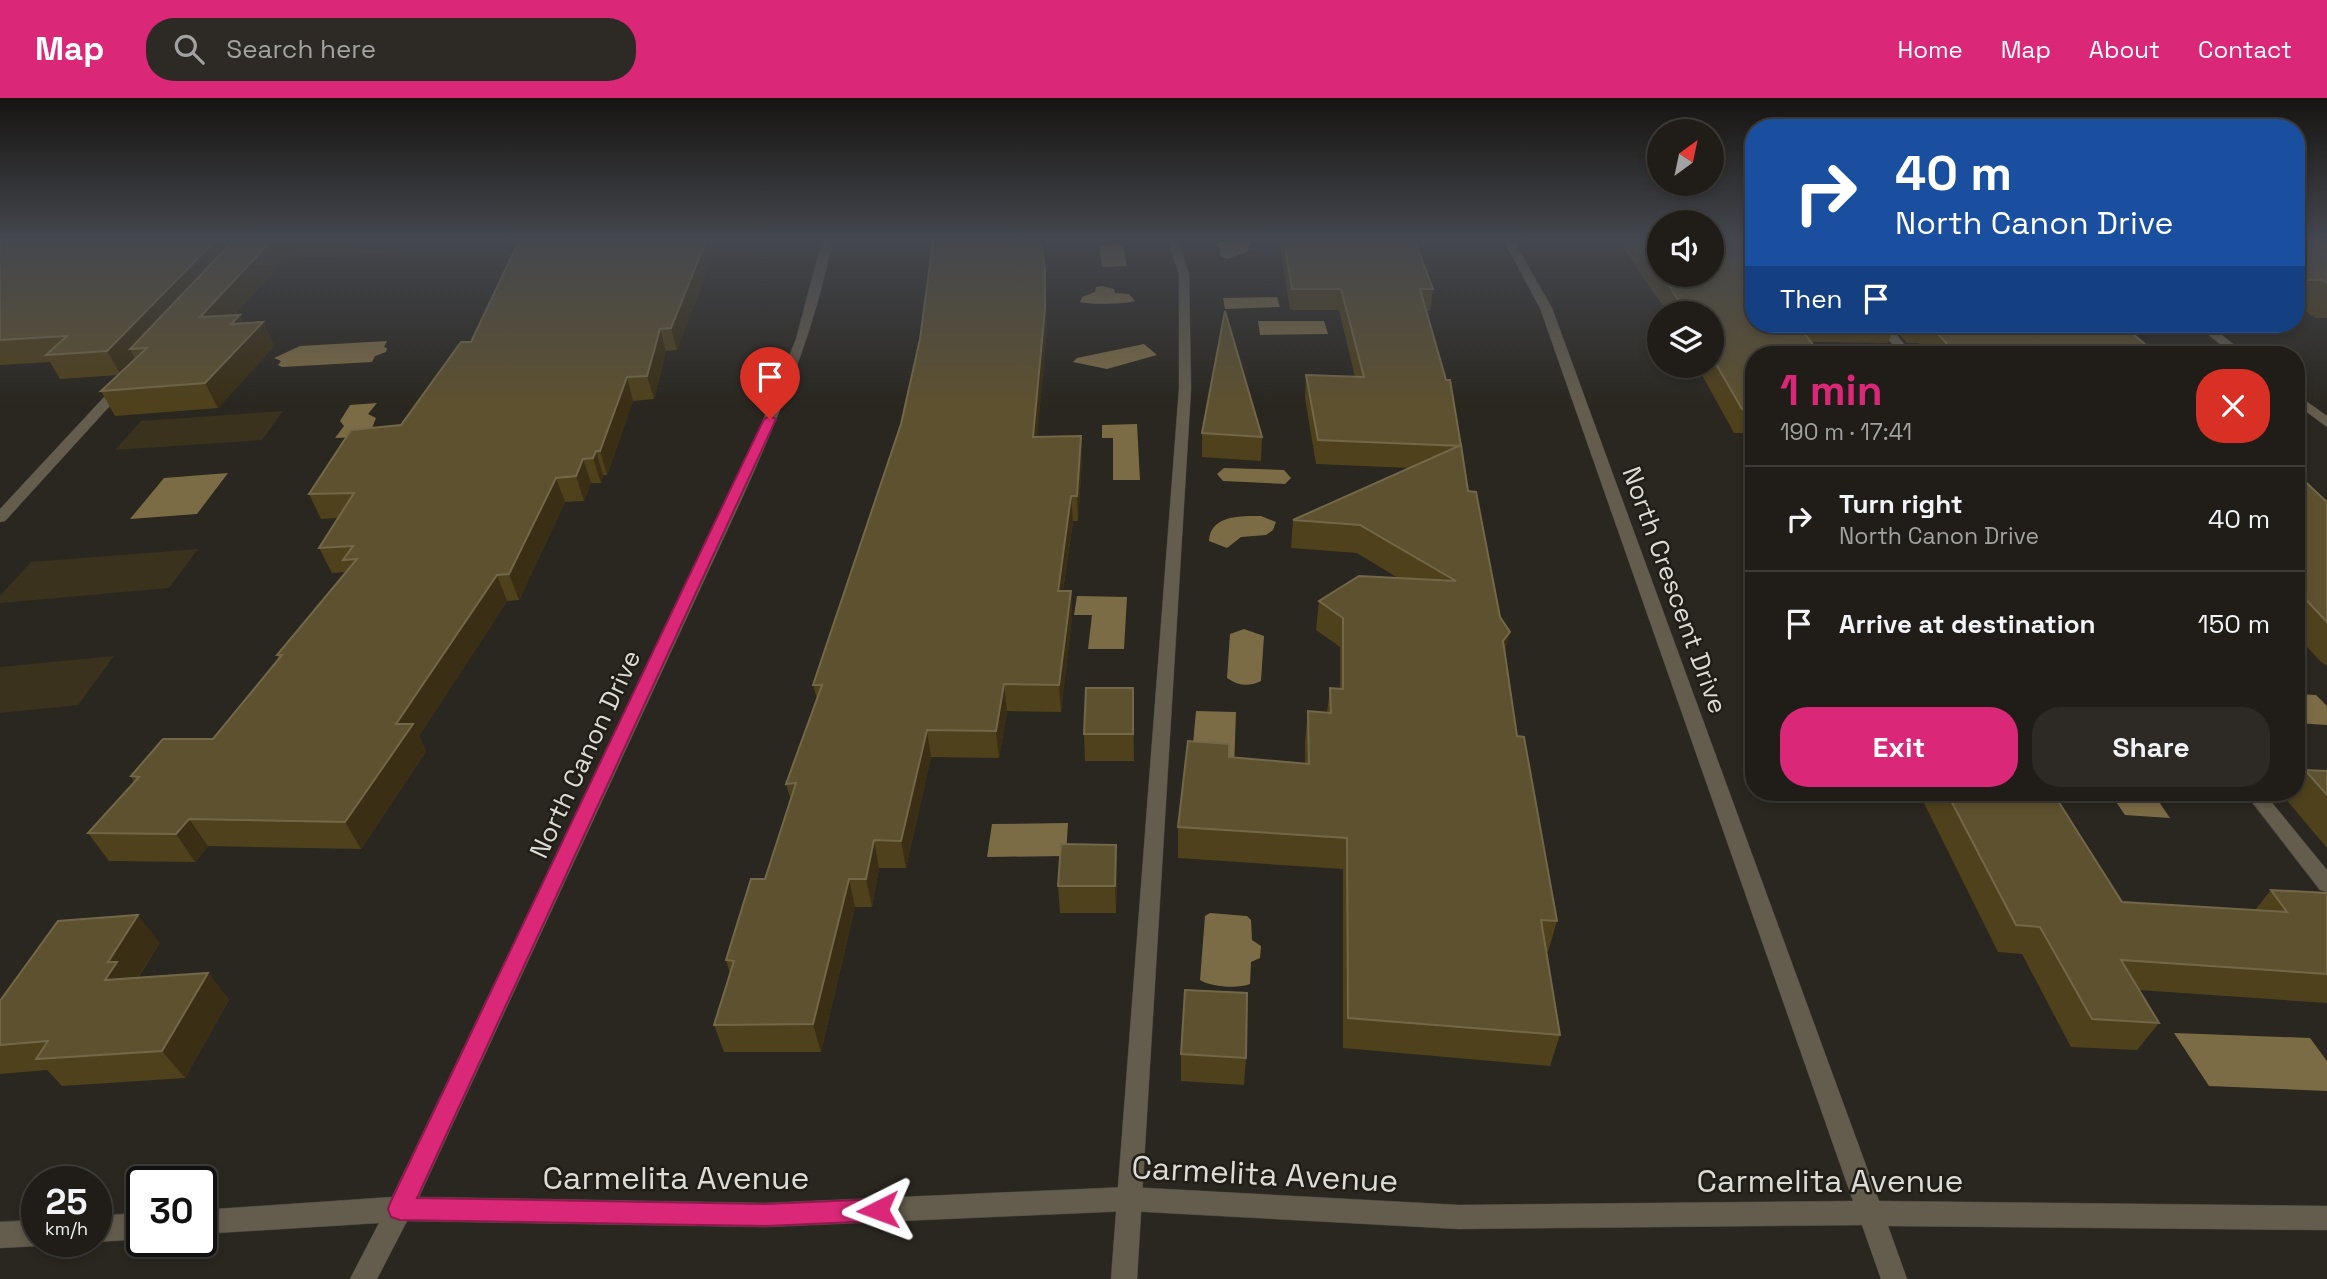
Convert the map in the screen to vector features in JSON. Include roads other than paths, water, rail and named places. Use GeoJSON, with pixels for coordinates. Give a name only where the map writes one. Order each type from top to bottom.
{"type":"FeatureCollection","features":[{"type":"Feature","properties":{"kind":"street","name":"North Canon Drive"},"geometry":{"type":"LineString","coordinates":[[363,1279],[400,1209],[736,496],[781,394],[813,296]]}},
{"type":"Feature","properties":{"kind":"street"},"geometry":{"type":"LineString","coordinates":[[1124,1279],[1185,389],[1184,296]]}},
{"type":"Feature","properties":{"kind":"street","name":"North Crescent Drive"},"geometry":{"type":"LineString","coordinates":[[1539,296],[1546,308],[1894,1279]]}},
{"type":"Feature","properties":{"kind":"street"},"geometry":{"type":"LineString","coordinates":[[2213,333],[2229,346]]}},
{"type":"Feature","properties":{"kind":"street"},"geometry":{"type":"LineString","coordinates":[[0,518],[132,374]]}},
{"type":"Feature","properties":{"kind":"street"},"geometry":{"type":"LineString","coordinates":[[2305,406],[2327,424]]}},
{"type":"Feature","properties":{"kind":"street"},"geometry":{"type":"LineString","coordinates":[[2260,801],[2327,884]]}},
{"type":"Feature","properties":{"kind":"street","name":"Carmelita Avenue"},"geometry":{"type":"LineString","coordinates":[[217,1221],[400,1209],[766,1215],[1128,1199],[1459,1217],[1870,1213],[2327,1218]]}},
{"type":"Feature","properties":{"kind":"street"},"geometry":{"type":"LineString","coordinates":[[0,1235],[21,1234]]}}]}
